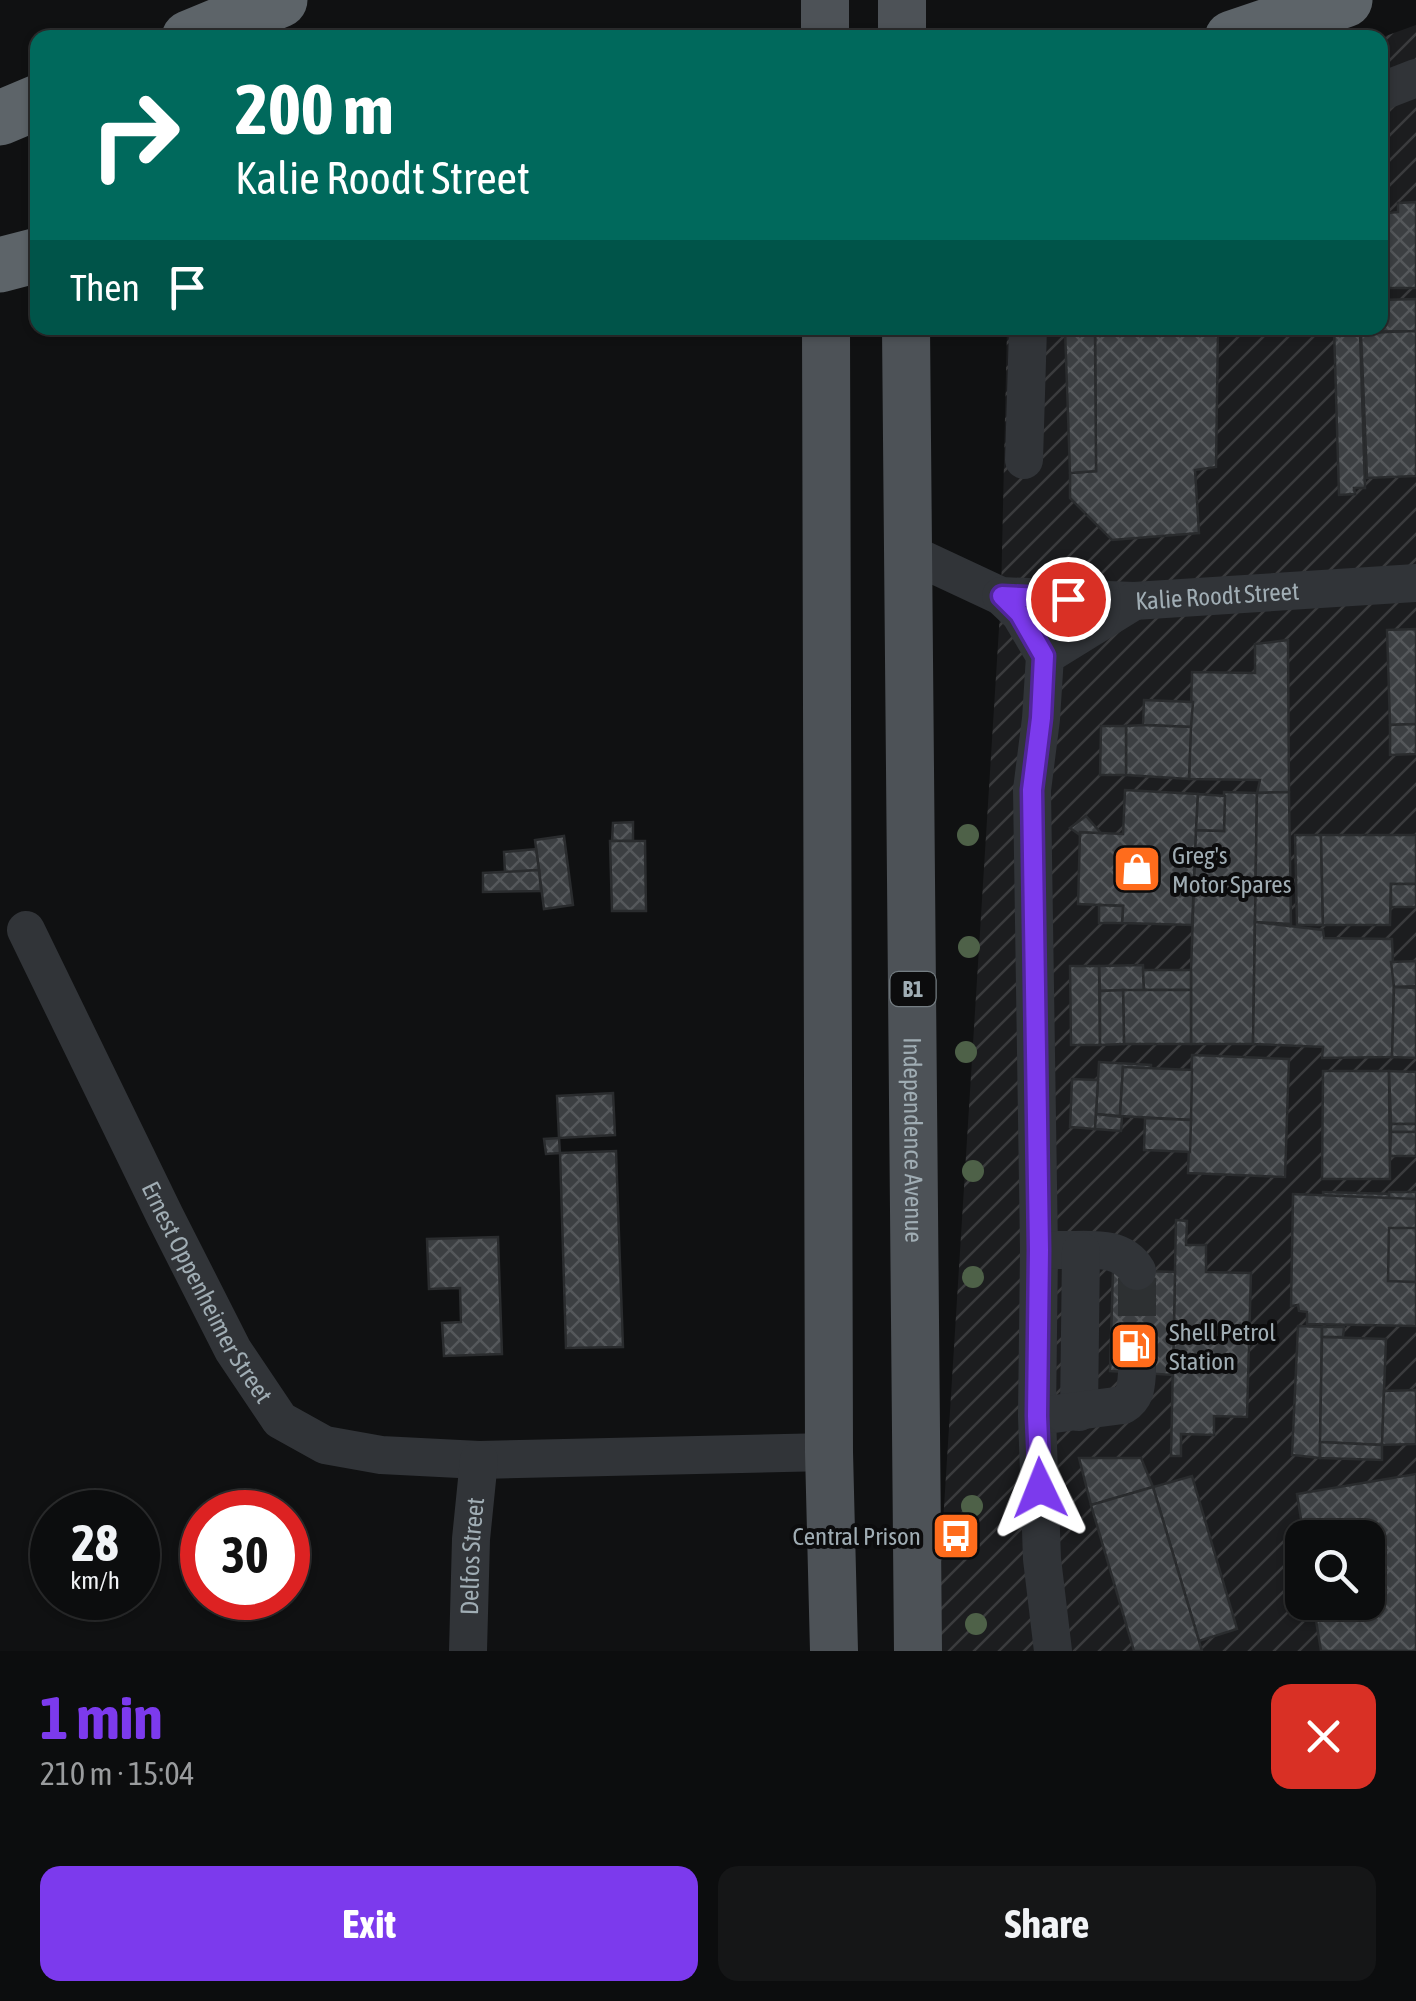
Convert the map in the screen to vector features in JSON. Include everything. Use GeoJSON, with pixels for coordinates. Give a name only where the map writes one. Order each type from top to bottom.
{"type":"FeatureCollection","features":[{"type":"Feature","properties":{"kind":"highway"},"geometry":{"type":"LineString","coordinates":[[208,30],[280,0]]}},
{"type":"Feature","properties":{"kind":"highway"},"geometry":{"type":"LineString","coordinates":[[1256,30],[1345,0]]}},
{"type":"Feature","properties":{"kind":"highway"},"geometry":{"type":"LineString","coordinates":[[0,118],[30,105]]}},
{"type":"Feature","properties":{"kind":"highway"},"geometry":{"type":"LineString","coordinates":[[0,264],[30,257]]}},
{"type":"Feature","properties":{"kind":"main road"},"geometry":{"type":"LineString","coordinates":[[825,0],[826,30]]}},
{"type":"Feature","properties":{"kind":"main road"},"geometry":{"type":"LineString","coordinates":[[902,0],[902,30]]}},
{"type":"Feature","properties":{"kind":"main road"},"geometry":{"type":"LineString","coordinates":[[826,335],[829,1452],[834,1651]]}},
{"type":"Feature","properties":{"kind":"main road","name":"Independence Avenue"},"geometry":{"type":"LineString","coordinates":[[906,335],[918,1651]]}},
{"type":"Feature","properties":{"kind":"street"},"geometry":{"type":"LineString","coordinates":[[1388,89],[1416,78]]}},
{"type":"Feature","properties":{"kind":"street"},"geometry":{"type":"LineString","coordinates":[[1024,460],[1028,335]]}},
{"type":"Feature","properties":{"kind":"street","name":"Kalie Roodt Street"},"geometry":{"type":"LineString","coordinates":[[909,553],[1002,596],[1134,601],[1416,582]]}},
{"type":"Feature","properties":{"kind":"street"},"geometry":{"type":"LineString","coordinates":[[1002,596],[1020,614],[1044,656],[1032,790],[1039,1250],[1037,1416],[1042,1559],[1053,1651]]}},
{"type":"Feature","properties":{"kind":"street"},"geometry":{"type":"LineString","coordinates":[[1044,656],[1134,601]]}},
{"type":"Feature","properties":{"kind":"street","name":"Ernest Oppenheimer Street"},"geometry":{"type":"LineString","coordinates":[[26,930],[233,1350],[280,1420],[325,1446],[381,1455],[479,1460],[829,1452]]}},
{"type":"Feature","properties":{"kind":"street"},"geometry":{"type":"LineString","coordinates":[[1039,1250],[1112,1251],[1131,1260],[1137,1271]]}},
{"type":"Feature","properties":{"kind":"street"},"geometry":{"type":"LineString","coordinates":[[1079,1412],[1082,1251]]}},
{"type":"Feature","properties":{"kind":"street"},"geometry":{"type":"LineString","coordinates":[[1037,1416],[1123,1405],[1135,1392],[1136,1373]]}},
{"type":"Feature","properties":{"kind":"street","name":"Delfos Street"},"geometry":{"type":"LineString","coordinates":[[468,1651],[470,1538],[479,1460]]}},
{"type":"Feature","properties":{"kind":"shaded area"},"geometry":{"type":"Polygon","coordinates":[[[1416,25],[1416,1651],[935,1651],[1001,596],[1007,335],[1388,335],[1388,35],[1416,25]]]}},
{"type":"Feature","properties":{"kind":"building"},"geometry":{"type":"Polygon","coordinates":[[[1416,202],[1416,288],[1388,288],[1388,213],[1398,212],[1398,203],[1416,202]]]}},
{"type":"Feature","properties":{"kind":"building"},"geometry":{"type":"Polygon","coordinates":[[[1416,299],[1416,331],[1388,331],[1388,300],[1416,299]]]}},
{"type":"Feature","properties":{"kind":"building"},"geometry":{"type":"Polygon","coordinates":[[[1416,331],[1416,476],[1367,478],[1361,335],[1416,331]]]}},
{"type":"Feature","properties":{"kind":"building"},"geometry":{"type":"Polygon","coordinates":[[[1065,335],[1095,335],[1096,471],[1070,473],[1065,335]]]}},
{"type":"Feature","properties":{"kind":"building"},"geometry":{"type":"Polygon","coordinates":[[[1095,335],[1218,335],[1216,467],[1195,470],[1199,533],[1112,540],[1070,498],[1070,473],[1096,471],[1095,335]]]}},
{"type":"Feature","properties":{"kind":"building"},"geometry":{"type":"Polygon","coordinates":[[[1334,335],[1360,335],[1365,488],[1354,488],[1355,494],[1339,495],[1334,335]]]}},
{"type":"Feature","properties":{"kind":"building"},"geometry":{"type":"Polygon","coordinates":[[[1416,629],[1416,724],[1390,725],[1387,630],[1416,629]]]}},
{"type":"Feature","properties":{"kind":"building"},"geometry":{"type":"Polygon","coordinates":[[[1288,640],[1289,792],[1257,793],[1260,780],[1189,779],[1192,672],[1255,673],[1255,644],[1288,640]]]}},
{"type":"Feature","properties":{"kind":"building"},"geometry":{"type":"Polygon","coordinates":[[[1144,700],[1193,702],[1191,727],[1143,725],[1144,700]]]}},
{"type":"Feature","properties":{"kind":"building"},"geometry":{"type":"Polygon","coordinates":[[[1416,724],[1416,754],[1390,755],[1390,725],[1416,724]]]}},
{"type":"Feature","properties":{"kind":"building"},"geometry":{"type":"Polygon","coordinates":[[[1101,726],[1126,726],[1126,775],[1100,775],[1101,726]]]}},
{"type":"Feature","properties":{"kind":"building"},"geometry":{"type":"Polygon","coordinates":[[[1126,726],[1191,727],[1189,779],[1126,775],[1126,726]]]}},
{"type":"Feature","properties":{"kind":"building","name":"Greg's Motor Spares"},"geometry":{"type":"Polygon","coordinates":[[[1125,790],[1198,794],[1192,925],[1122,923],[1123,906],[1078,904],[1080,832],[1123,834],[1125,790]]]}},
{"type":"Feature","properties":{"kind":"building"},"geometry":{"type":"Polygon","coordinates":[[[1224,792],[1257,793],[1253,1044],[1191,1044],[1196,830],[1224,831],[1224,792]]]}},
{"type":"Feature","properties":{"kind":"building"},"geometry":{"type":"Polygon","coordinates":[[[1289,792],[1291,924],[1255,922],[1257,793],[1289,792]]]}},
{"type":"Feature","properties":{"kind":"building"},"geometry":{"type":"Polygon","coordinates":[[[1198,794],[1225,796],[1224,831],[1196,830],[1198,794]]]}},
{"type":"Feature","properties":{"kind":"building"},"geometry":{"type":"Polygon","coordinates":[[[1086,816],[1101,833],[1080,835],[1070,828],[1086,816]]]}},
{"type":"Feature","properties":{"kind":"building"},"geometry":{"type":"Polygon","coordinates":[[[633,822],[633,841],[612,841],[613,823],[633,822]]]}},
{"type":"Feature","properties":{"kind":"building"},"geometry":{"type":"Polygon","coordinates":[[[1295,835],[1321,835],[1323,925],[1297,925],[1295,835]]]}},
{"type":"Feature","properties":{"kind":"building"},"geometry":{"type":"Polygon","coordinates":[[[1321,835],[1416,835],[1416,884],[1391,884],[1390,925],[1323,925],[1321,835]]]}},
{"type":"Feature","properties":{"kind":"building"},"geometry":{"type":"Polygon","coordinates":[[[564,836],[573,905],[544,909],[535,840],[564,836]]]}},
{"type":"Feature","properties":{"kind":"building"},"geometry":{"type":"Polygon","coordinates":[[[610,841],[645,841],[646,911],[612,911],[610,841]]]}},
{"type":"Feature","properties":{"kind":"building"},"geometry":{"type":"Polygon","coordinates":[[[536,849],[539,870],[505,873],[504,852],[536,849]]]}},
{"type":"Feature","properties":{"kind":"building"},"geometry":{"type":"Polygon","coordinates":[[[539,870],[541,891],[483,892],[483,873],[539,870]]]}},
{"type":"Feature","properties":{"kind":"building"},"geometry":{"type":"Polygon","coordinates":[[[1391,884],[1416,884],[1416,907],[1391,907],[1391,884]]]}},
{"type":"Feature","properties":{"kind":"building"},"geometry":{"type":"Polygon","coordinates":[[[1099,905],[1123,906],[1122,923],[1099,923],[1099,905]]]}},
{"type":"Feature","properties":{"kind":"building"},"geometry":{"type":"Polygon","coordinates":[[[1255,922],[1323,930],[1324,938],[1392,939],[1392,1057],[1322,1058],[1323,1047],[1253,1044],[1255,922]]]}},
{"type":"Feature","properties":{"kind":"building"},"geometry":{"type":"Polygon","coordinates":[[[1416,961],[1416,986],[1394,987],[1391,962],[1416,961]]]}},
{"type":"Feature","properties":{"kind":"building"},"geometry":{"type":"Polygon","coordinates":[[[1143,965],[1144,990],[1100,991],[1099,966],[1143,965]]]}},
{"type":"Feature","properties":{"kind":"building"},"geometry":{"type":"Polygon","coordinates":[[[1070,966],[1099,966],[1100,1045],[1071,1045],[1070,966]]]}},
{"type":"Feature","properties":{"kind":"building"},"geometry":{"type":"Polygon","coordinates":[[[1143,970],[1191,970],[1191,990],[1144,990],[1143,970]]]}},
{"type":"Feature","properties":{"kind":"building"},"geometry":{"type":"Polygon","coordinates":[[[1394,987],[1416,988],[1416,1058],[1392,1057],[1394,987]]]}},
{"type":"Feature","properties":{"kind":"building"},"geometry":{"type":"Polygon","coordinates":[[[1123,990],[1191,990],[1191,1044],[1124,1044],[1123,990]]]}},
{"type":"Feature","properties":{"kind":"building"},"geometry":{"type":"Polygon","coordinates":[[[1123,990],[1124,1044],[1100,1045],[1100,991],[1123,990]]]}},
{"type":"Feature","properties":{"kind":"building"},"geometry":{"type":"Polygon","coordinates":[[[1192,1055],[1289,1059],[1285,1177],[1188,1173],[1192,1055]]]}},
{"type":"Feature","properties":{"kind":"building"},"geometry":{"type":"Polygon","coordinates":[[[1099,1062],[1151,1065],[1151,1069],[1123,1067],[1120,1116],[1096,1114],[1099,1062]]]}},
{"type":"Feature","properties":{"kind":"building"},"geometry":{"type":"Polygon","coordinates":[[[1123,1067],[1192,1070],[1191,1120],[1120,1116],[1123,1067]]]}},
{"type":"Feature","properties":{"kind":"building"},"geometry":{"type":"Polygon","coordinates":[[[1323,1071],[1389,1071],[1390,1179],[1322,1179],[1323,1071]]]}},
{"type":"Feature","properties":{"kind":"building"},"geometry":{"type":"Polygon","coordinates":[[[1389,1071],[1416,1072],[1416,1124],[1391,1124],[1389,1071]]]}},
{"type":"Feature","properties":{"kind":"building"},"geometry":{"type":"Polygon","coordinates":[[[1072,1079],[1098,1080],[1095,1129],[1070,1127],[1072,1079]]]}},
{"type":"Feature","properties":{"kind":"building"},"geometry":{"type":"Polygon","coordinates":[[[613,1093],[615,1135],[559,1138],[557,1096],[613,1093]]]}},
{"type":"Feature","properties":{"kind":"building"},"geometry":{"type":"Polygon","coordinates":[[[1096,1114],[1122,1117],[1121,1131],[1095,1129],[1096,1114]]]}},
{"type":"Feature","properties":{"kind":"building"},"geometry":{"type":"Polygon","coordinates":[[[1145,1118],[1191,1120],[1190,1152],[1144,1150],[1145,1118]]]}},
{"type":"Feature","properties":{"kind":"building"},"geometry":{"type":"Polygon","coordinates":[[[1391,1124],[1416,1124],[1416,1132],[1391,1132],[1391,1124]]]}},
{"type":"Feature","properties":{"kind":"building"},"geometry":{"type":"Polygon","coordinates":[[[1391,1132],[1416,1132],[1416,1156],[1390,1156],[1391,1132]]]}},
{"type":"Feature","properties":{"kind":"building"},"geometry":{"type":"Polygon","coordinates":[[[559,1138],[560,1153],[546,1154],[544,1139],[559,1138]]]}},
{"type":"Feature","properties":{"kind":"building"},"geometry":{"type":"Polygon","coordinates":[[[616,1151],[623,1347],[566,1348],[560,1153],[616,1151]]]}},
{"type":"Feature","properties":{"kind":"building"},"geometry":{"type":"Polygon","coordinates":[[[1323,1192],[1395,1194],[1395,1282],[1406,1282],[1406,1289],[1416,1289],[1416,1308],[1334,1309],[1325,1298],[1323,1192]]]}},
{"type":"Feature","properties":{"kind":"building"},"geometry":{"type":"Polygon","coordinates":[[[1389,1192],[1416,1192],[1416,1228],[1389,1228],[1389,1192]]]}},
{"type":"Feature","properties":{"kind":"building"},"geometry":{"type":"Polygon","coordinates":[[[1293,1194],[1416,1199],[1416,1326],[1307,1324],[1307,1312],[1299,1311],[1298,1305],[1291,1306],[1293,1194]]]}},
{"type":"Feature","properties":{"kind":"building"},"geometry":{"type":"Polygon","coordinates":[[[1176,1220],[1187,1221],[1186,1245],[1206,1245],[1206,1272],[1251,1273],[1247,1417],[1214,1416],[1214,1435],[1181,1434],[1181,1456],[1171,1456],[1176,1220]]]}},
{"type":"Feature","properties":{"kind":"building"},"geometry":{"type":"Polygon","coordinates":[[[1389,1228],[1416,1228],[1416,1282],[1388,1281],[1389,1228]]]}},
{"type":"Feature","properties":{"kind":"building"},"geometry":{"type":"Polygon","coordinates":[[[498,1237],[502,1354],[444,1356],[442,1323],[461,1322],[460,1288],[429,1289],[427,1239],[498,1237]]]}},
{"type":"Feature","properties":{"kind":"building"},"geometry":{"type":"Polygon","coordinates":[[[1113,1270],[1175,1272],[1173,1375],[1110,1371],[1113,1270]]]}},
{"type":"Feature","properties":{"kind":"building"},"geometry":{"type":"Polygon","coordinates":[[[1298,1326],[1322,1327],[1320,1458],[1292,1455],[1298,1326]]]}},
{"type":"Feature","properties":{"kind":"building"},"geometry":{"type":"Polygon","coordinates":[[[1322,1327],[1344,1327],[1343,1337],[1322,1337],[1322,1327]]]}},
{"type":"Feature","properties":{"kind":"building"},"geometry":{"type":"Polygon","coordinates":[[[1322,1337],[1386,1339],[1382,1445],[1320,1442],[1322,1337]]]}},
{"type":"Feature","properties":{"kind":"building"},"geometry":{"type":"Polygon","coordinates":[[[1416,1390],[1416,1444],[1382,1445],[1384,1391],[1416,1390]]]}},
{"type":"Feature","properties":{"kind":"building"},"geometry":{"type":"Polygon","coordinates":[[[1320,1442],[1382,1445],[1382,1460],[1320,1458],[1320,1442]]]}},
{"type":"Feature","properties":{"kind":"building"},"geometry":{"type":"Polygon","coordinates":[[[1079,1458],[1141,1458],[1153,1487],[1091,1505],[1079,1458]]]}},
{"type":"Feature","properties":{"kind":"building"},"geometry":{"type":"Polygon","coordinates":[[[1416,1474],[1416,1651],[1321,1651],[1316,1620],[1385,1620],[1385,1520],[1301,1520],[1297,1494],[1416,1474]]]}},
{"type":"Feature","properties":{"kind":"building"},"geometry":{"type":"Polygon","coordinates":[[[1192,1476],[1237,1629],[1199,1641],[1153,1487],[1192,1476]]]}},
{"type":"Feature","properties":{"kind":"building"},"geometry":{"type":"Polygon","coordinates":[[[1153,1487],[1202,1651],[1134,1651],[1091,1505],[1153,1487]]]}},
{"type":"Feature","properties":{"kind":"tunnel"},"geometry":{"type":"LineString","coordinates":[[1137,1271],[1137,1373]]}},
{"type":"Feature","properties":{"kind":"place","name":"Greg's Motor Spares"},"geometry":{"type":"Point","coordinates":[1137,869]}},
{"type":"Feature","properties":{"kind":"place","name":"Shell Petrol Station"},"geometry":{"type":"Point","coordinates":[1134,1346]}},
{"type":"Feature","properties":{"kind":"place","name":"Central Prison"},"geometry":{"type":"Point","coordinates":[956,1536]}},
{"type":"Feature","properties":{"kind":"route"},"geometry":{"type":"LineString","coordinates":[[1040,1488],[1032,790],[1044,656],[1031,629],[1002,596],[1068,599]]}}]}
